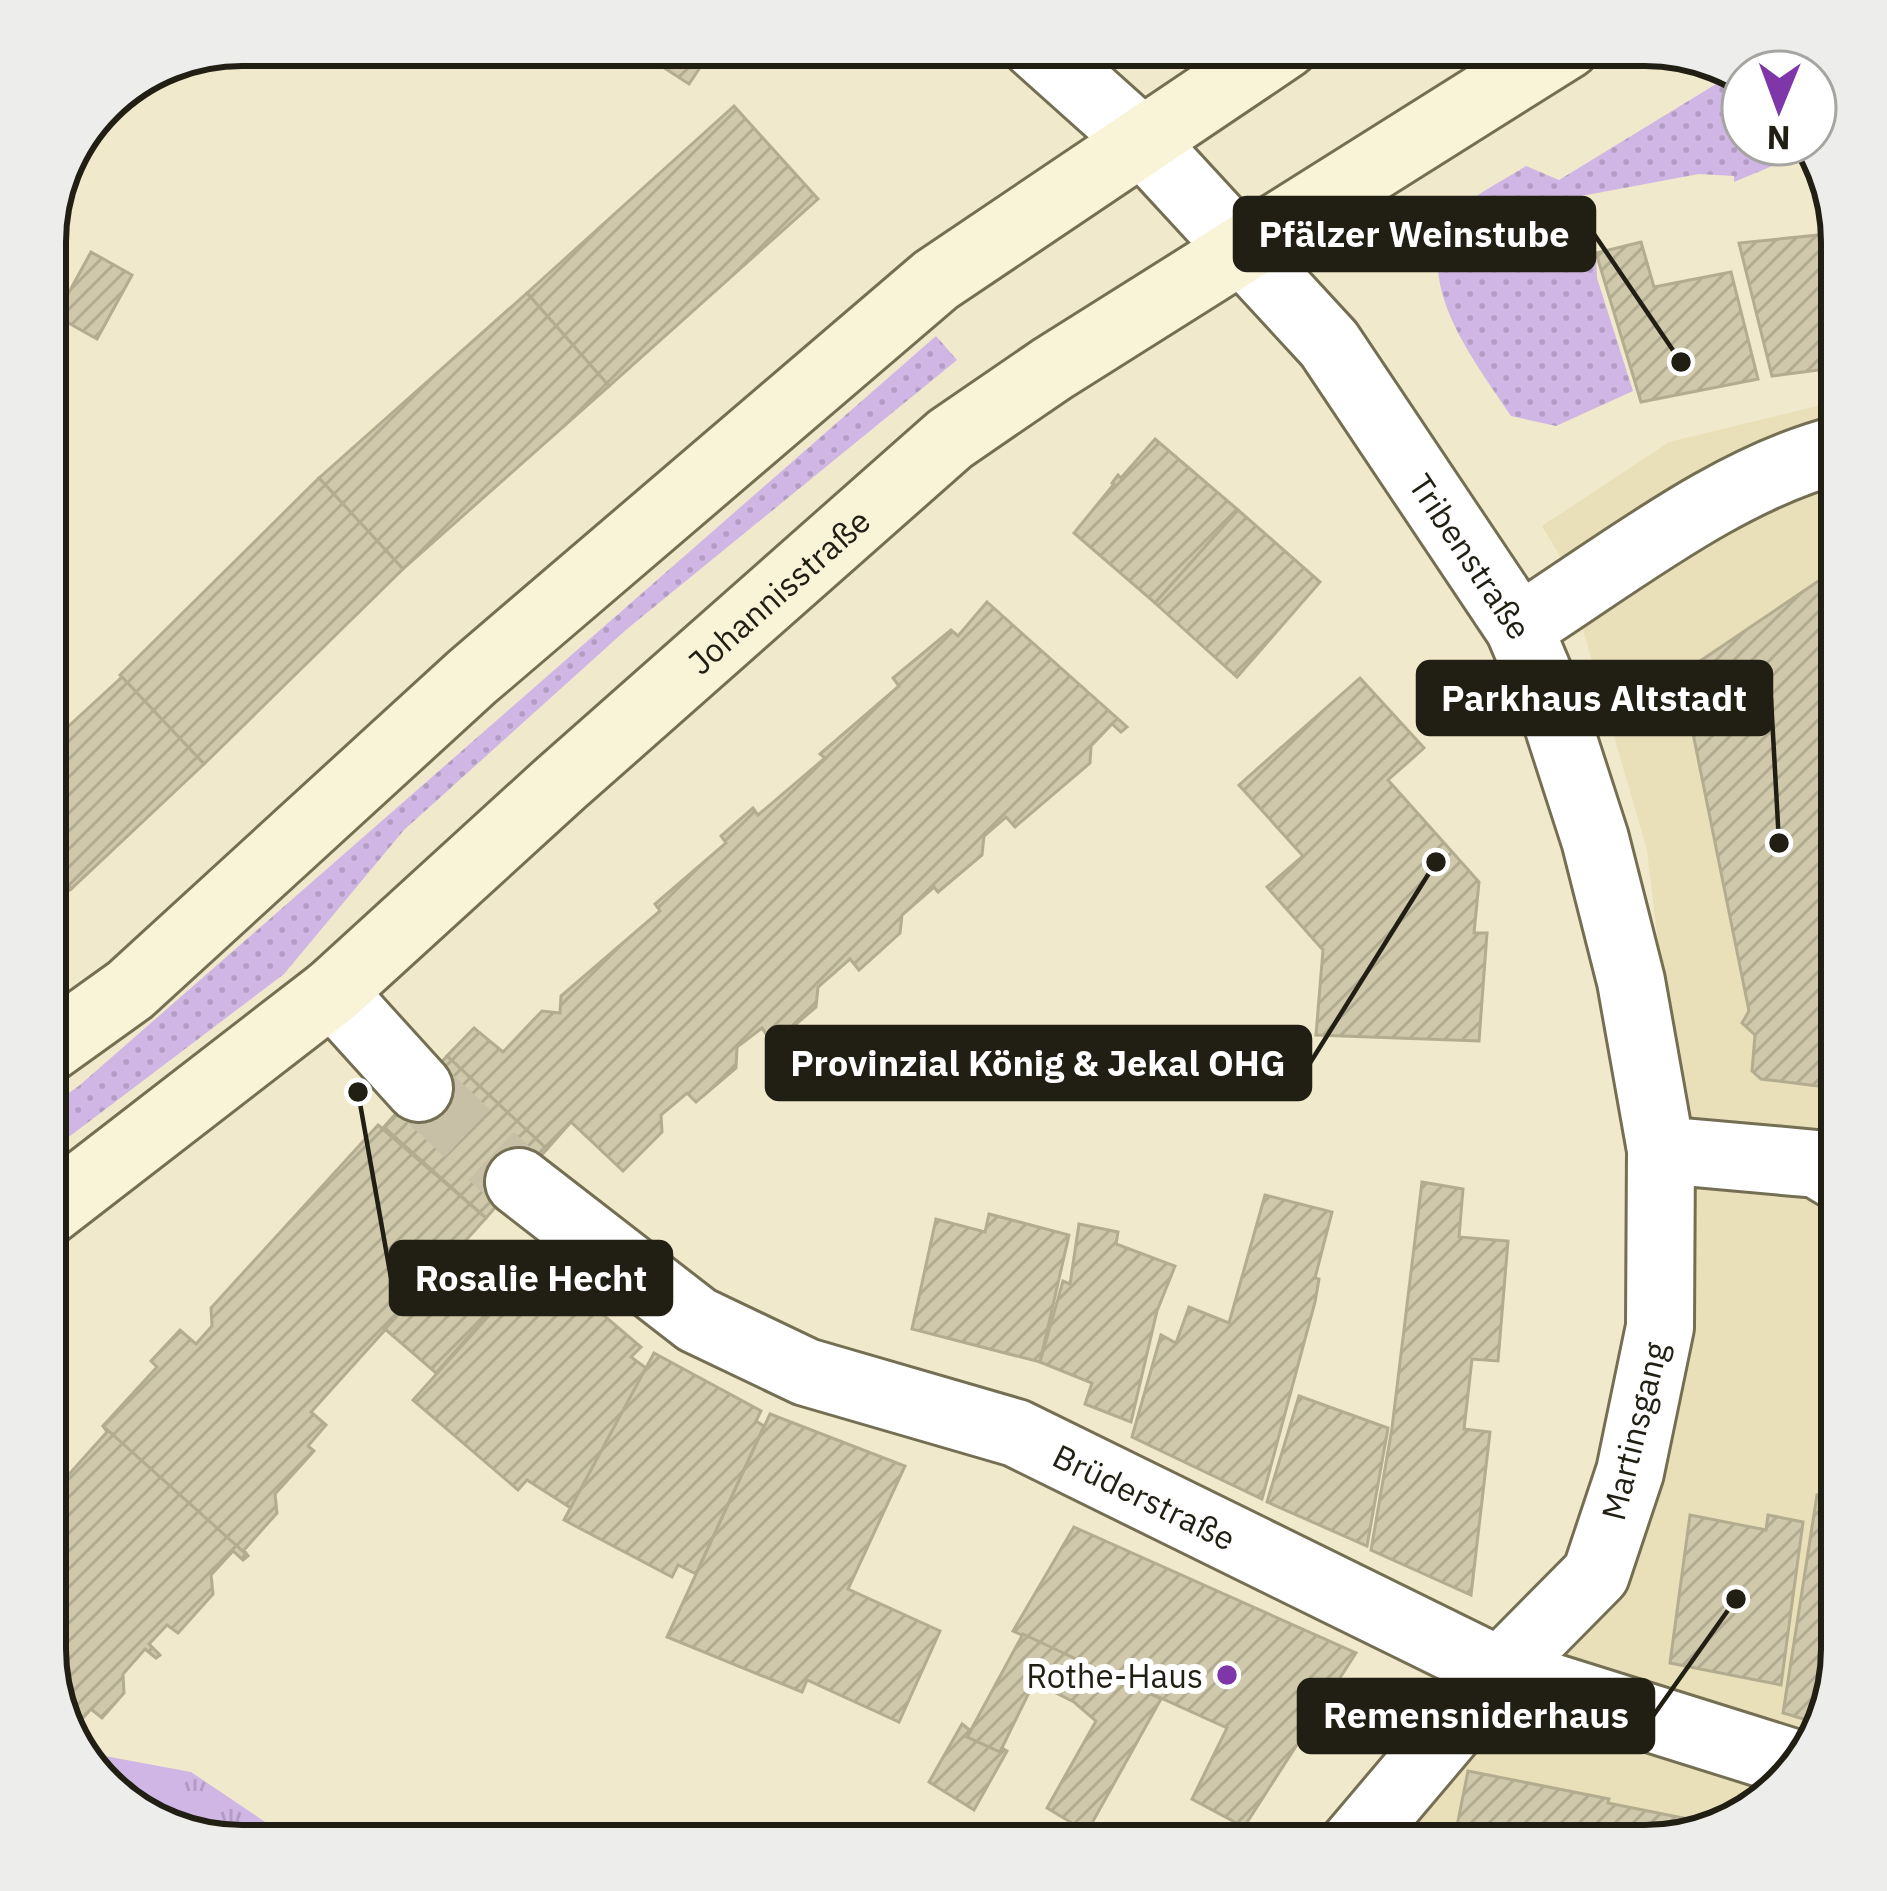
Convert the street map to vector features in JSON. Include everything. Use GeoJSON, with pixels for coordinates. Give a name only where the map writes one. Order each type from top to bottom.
{"type":"FeatureCollection","features":[{"type":"Feature","properties":{"kind":"main road"},"geometry":{"type":"LineString","coordinates":[[66,1036],[130,990],[472,677],[936,280],[1253,66]]}},
{"type":"Feature","properties":{"kind":"main road","name":"Johannisstraße"},"geometry":{"type":"LineString","coordinates":[[66,1198],[332,992],[950,440],[1020,390],[1533,66]]}},
{"type":"Feature","properties":{"kind":"street","name":"Tribenstraße"},"geometry":{"type":"LineString","coordinates":[[1058,66],[1141,140],[1329,344],[1519,628],[1688,520],[1796,460],[1821,454]]}},
{"type":"Feature","properties":{"kind":"street","name":"Martinsgang"},"geometry":{"type":"LineString","coordinates":[[1370,1825],[1500,1671],[1596,1574],[1630,1472],[1660,1328],[1661,1150],[1631,981],[1595,839],[1552,706],[1519,628]]}},
{"type":"Feature","properties":{"kind":"street"},"geometry":{"type":"LineString","coordinates":[[332,992],[419,1088]]}},
{"type":"Feature","properties":{"kind":"street"},"geometry":{"type":"LineString","coordinates":[[1661,1150],[1821,1166]]}},
{"type":"Feature","properties":{"kind":"street","name":"Brüderstraße"},"geometry":{"type":"LineString","coordinates":[[519,1181],[697,1319],[806,1372],[1016,1433],[1500,1671],[1782,1759]]}},
{"type":"Feature","properties":{"kind":"shaded area"},"geometry":{"type":"Polygon","coordinates":[[[1821,405],[1818,1684],[1808,1717],[1777,1765],[1743,1795],[1713,1812],[1646,1825],[1400,1825],[1608,1584],[1674,1079],[1647,850],[1563,561],[1542,526],[1669,442],[1821,405]]]}},
{"type":"Feature","properties":{"kind":"green space"},"geometry":{"type":"Polygon","coordinates":[[[1719,82],[1719,168],[1767,168],[1734,182],[1734,176],[1699,174],[1581,196],[1596,253],[1597,278],[1633,391],[1556,426],[1511,416],[1463,342],[1440,286],[1438,258],[1445,231],[1470,201],[1526,166],[1559,180],[1719,82]]]}},
{"type":"Feature","properties":{"kind":"green space"},"geometry":{"type":"Polygon","coordinates":[[[936,336],[957,360],[627,629],[404,830],[284,974],[66,1139],[66,1095],[936,336]]]}},
{"type":"Feature","properties":{"kind":"green space"},"geometry":{"type":"Polygon","coordinates":[[[103,1756],[191,1772],[270,1825],[219,1823],[164,1807],[135,1789],[103,1756]]]}},
{"type":"Feature","properties":{"kind":"building"},"geometry":{"type":"Polygon","coordinates":[[[661,66],[701,66],[689,84],[661,66]]]}},
{"type":"Feature","properties":{"kind":"building"},"geometry":{"type":"Polygon","coordinates":[[[734,106],[818,199],[609,386],[527,293],[734,106]]]}},
{"type":"Feature","properties":{"kind":"building"},"geometry":{"type":"Polygon","coordinates":[[[1820,235],[1821,370],[1772,376],[1739,243],[1820,235]]]}},
{"type":"Feature","properties":{"kind":"building"},"geometry":{"type":"Polygon","coordinates":[[[1641,242],[1654,287],[1731,272],[1758,379],[1641,402],[1596,253],[1641,242]]]}},
{"type":"Feature","properties":{"kind":"building"},"geometry":{"type":"Polygon","coordinates":[[[91,252],[132,275],[97,339],[66,322],[66,298],[91,252]]]}},
{"type":"Feature","properties":{"kind":"building"},"geometry":{"type":"Polygon","coordinates":[[[527,293],[609,386],[403,569],[319,478],[527,293]]]}},
{"type":"Feature","properties":{"kind":"building"},"geometry":{"type":"Polygon","coordinates":[[[1155,439],[1238,510],[1155,603],[1074,533],[1118,475],[1121,478],[1155,439]]]}},
{"type":"Feature","properties":{"kind":"building"},"geometry":{"type":"Polygon","coordinates":[[[319,478],[403,569],[204,764],[120,675],[319,478]]]}},
{"type":"Feature","properties":{"kind":"building"},"geometry":{"type":"Polygon","coordinates":[[[1238,510],[1320,582],[1237,677],[1155,603],[1238,510]]]}},
{"type":"Feature","properties":{"kind":"building"},"geometry":{"type":"Polygon","coordinates":[[[1821,579],[1821,1086],[1761,1079],[1752,1071],[1755,1035],[1742,1023],[1749,1011],[1681,674],[1821,579]]]}},
{"type":"Feature","properties":{"kind":"building"},"geometry":{"type":"Polygon","coordinates":[[[987,602],[1127,727],[1121,732],[1112,724],[1091,746],[1090,763],[1015,827],[1006,817],[984,836],[982,855],[902,915],[900,933],[859,970],[850,959],[818,987],[816,1007],[773,1044],[762,1028],[737,1047],[736,1068],[696,1102],[687,1093],[661,1115],[662,1132],[623,1171],[571,1122],[547,1149],[447,1056],[474,1028],[503,1052],[542,1011],[560,1013],[561,996],[660,911],[655,904],[726,843],[721,836],[753,808],[758,815],[825,758],[820,754],[899,686],[893,678],[951,630],[958,636],[987,602]]]}},
{"type":"Feature","properties":{"kind":"building"},"geometry":{"type":"Polygon","coordinates":[[[122,677],[204,764],[71,889],[66,884],[66,729],[122,677]]]}},
{"type":"Feature","properties":{"kind":"building"},"geometry":{"type":"Polygon","coordinates":[[[1360,678],[1424,748],[1388,780],[1479,882],[1474,933],[1487,933],[1479,1041],[1316,1035],[1323,950],[1267,887],[1303,856],[1239,785],[1360,678]]]}},
{"type":"Feature","properties":{"kind":"building"},"geometry":{"type":"Polygon","coordinates":[[[447,1056],[547,1149],[486,1218],[384,1127],[447,1056]]]}},
{"type":"Feature","properties":{"kind":"building"},"geometry":{"type":"Polygon","coordinates":[[[378,1125],[486,1218],[311,1412],[326,1425],[308,1446],[314,1451],[275,1494],[277,1513],[244,1550],[248,1556],[103,1426],[157,1367],[151,1361],[180,1330],[196,1344],[212,1326],[211,1308],[378,1125]]]}},
{"type":"Feature","properties":{"kind":"building"},"geometry":{"type":"Polygon","coordinates":[[[1422,1182],[1463,1189],[1459,1237],[1508,1241],[1498,1361],[1472,1359],[1464,1429],[1490,1432],[1471,1595],[1371,1550],[1392,1428],[1422,1182]]]}},
{"type":"Feature","properties":{"kind":"building"},"geometry":{"type":"Polygon","coordinates":[[[1265,1195],[1332,1212],[1315,1278],[1319,1279],[1315,1302],[1262,1499],[1132,1437],[1161,1335],[1176,1343],[1189,1307],[1229,1323],[1265,1195]]]}},
{"type":"Feature","properties":{"kind":"building"},"geometry":{"type":"Polygon","coordinates":[[[989,1214],[1069,1235],[1040,1362],[912,1329],[936,1219],[985,1232],[989,1214]]]}},
{"type":"Feature","properties":{"kind":"building"},"geometry":{"type":"Polygon","coordinates":[[[1079,1224],[1118,1232],[1116,1244],[1175,1266],[1157,1311],[1131,1422],[1085,1404],[1092,1383],[1040,1362],[1063,1281],[1070,1284],[1079,1224]]]}},
{"type":"Feature","properties":{"kind":"building"},"geometry":{"type":"Polygon","coordinates":[[[539,1260],[641,1347],[631,1357],[646,1368],[571,1508],[527,1480],[518,1490],[413,1400],[539,1260]]]}},
{"type":"Feature","properties":{"kind":"building"},"geometry":{"type":"Polygon","coordinates":[[[436,1273],[486,1317],[436,1373],[385,1329],[436,1273]]]}},
{"type":"Feature","properties":{"kind":"building"},"geometry":{"type":"Polygon","coordinates":[[[654,1353],[761,1411],[756,1421],[764,1426],[696,1574],[678,1565],[672,1577],[564,1520],[654,1353]]]}},
{"type":"Feature","properties":{"kind":"building"},"geometry":{"type":"Polygon","coordinates":[[[1299,1396],[1388,1428],[1367,1546],[1267,1502],[1299,1396]]]}},
{"type":"Feature","properties":{"kind":"building"},"geometry":{"type":"Polygon","coordinates":[[[770,1414],[905,1466],[848,1589],[940,1631],[899,1722],[807,1680],[802,1692],[667,1637],[770,1414]]]}},
{"type":"Feature","properties":{"kind":"building"},"geometry":{"type":"Polygon","coordinates":[[[103,1426],[248,1556],[243,1560],[233,1551],[211,1575],[213,1594],[178,1633],[167,1625],[149,1644],[160,1655],[156,1658],[145,1649],[123,1674],[124,1693],[102,1718],[91,1709],[81,1720],[69,1684],[66,1650],[66,1478],[107,1432],[103,1426]]]}},
{"type":"Feature","properties":{"kind":"building"},"geometry":{"type":"Polygon","coordinates":[[[1817,1495],[1821,1496],[1818,1684],[1806,1720],[1783,1713],[1817,1495]]]}},
{"type":"Feature","properties":{"kind":"building"},"geometry":{"type":"Polygon","coordinates":[[[1690,1515],[1766,1530],[1768,1515],[1803,1522],[1781,1685],[1670,1663],[1690,1515]]]}},
{"type":"Feature","properties":{"kind":"building","name":"Rothe-Haus"},"geometry":{"type":"Polygon","coordinates":[[[1074,1527],[1356,1653],[1245,1825],[1240,1825],[1192,1799],[1227,1728],[1013,1631],[1074,1527]]]}},
{"type":"Feature","properties":{"kind":"building"},"geometry":{"type":"Polygon","coordinates":[[[1023,1634],[1161,1699],[1091,1825],[1075,1825],[1047,1808],[1096,1721],[1074,1702],[1034,1682],[1000,1752],[967,1737],[1023,1634]]]}},
{"type":"Feature","properties":{"kind":"building"},"geometry":{"type":"Polygon","coordinates":[[[962,1724],[971,1731],[967,1737],[1007,1751],[974,1810],[929,1782],[962,1724]]]}},
{"type":"Feature","properties":{"kind":"building"},"geometry":{"type":"Polygon","coordinates":[[[1468,1771],[1689,1819],[1646,1825],[1457,1825],[1468,1771]]]}},
{"type":"Feature","properties":{"kind":"tunnel"},"geometry":{"type":"LineString","coordinates":[[419,1088],[519,1182]]}},
{"type":"Feature","properties":{"kind":"place","name":"Pfälzer Weinstube"},"geometry":{"type":"Point","coordinates":[1681,362]}},
{"type":"Feature","properties":{"kind":"place","name":"Parkhaus Altstadt"},"geometry":{"type":"Point","coordinates":[1779,843]}},
{"type":"Feature","properties":{"kind":"place","name":"Provinzial König & Jekal OHG"},"geometry":{"type":"Point","coordinates":[1436,862]}},
{"type":"Feature","properties":{"kind":"place","name":"Rosalie Hecht"},"geometry":{"type":"Point","coordinates":[358,1092]}},
{"type":"Feature","properties":{"kind":"place","name":"Remensniderhaus"},"geometry":{"type":"Point","coordinates":[1736,1599]}},
{"type":"Feature","properties":{"kind":"place","name":"Rothe-Haus"},"geometry":{"type":"Point","coordinates":[1227,1675]}}]}
